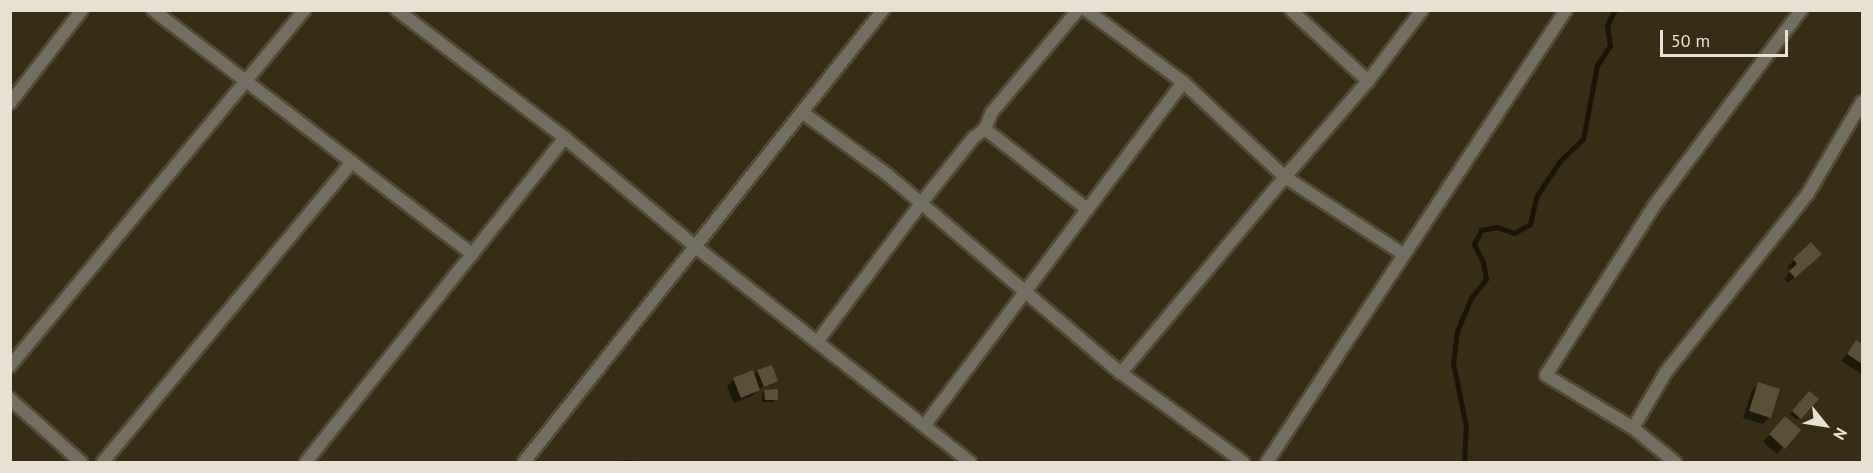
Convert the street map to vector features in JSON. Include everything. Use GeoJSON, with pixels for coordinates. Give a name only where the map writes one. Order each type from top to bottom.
{"type":"FeatureCollection","features":[{"type":"Feature","properties":{"kind":"street"},"geometry":{"type":"LineString","coordinates":[[10,103],[82,10]]}},
{"type":"Feature","properties":{"kind":"street"},"geometry":{"type":"LineString","coordinates":[[153,10],[472,254]]}},
{"type":"Feature","properties":{"kind":"street"},"geometry":{"type":"LineString","coordinates":[[10,366],[305,10]]}},
{"type":"Feature","properties":{"kind":"street"},"geometry":{"type":"LineString","coordinates":[[397,10],[565,138],[697,248],[970,462]]}},
{"type":"Feature","properties":{"kind":"street"},"geometry":{"type":"LineString","coordinates":[[524,462],[697,248],[883,10]]}},
{"type":"Feature","properties":{"kind":"street"},"geometry":{"type":"LineString","coordinates":[[817,342],[922,202],[973,138],[985,129],[992,112],[1078,10]]}},
{"type":"Feature","properties":{"kind":"street"},"geometry":{"type":"LineString","coordinates":[[1086,10],[1183,82],[1285,177],[1403,254]]}},
{"type":"Feature","properties":{"kind":"street"},"geometry":{"type":"LineString","coordinates":[[1291,10],[1368,81]]}},
{"type":"Feature","properties":{"kind":"street"},"geometry":{"type":"LineString","coordinates":[[1121,373],[1368,81],[1422,10]]}},
{"type":"Feature","properties":{"kind":"street"},"geometry":{"type":"LineString","coordinates":[[1267,462],[1566,10]]}},
{"type":"Feature","properties":{"kind":"street"},"geometry":{"type":"LineString","coordinates":[[1675,462],[1633,428],[1546,375],[1654,206],[1801,10]]}},
{"type":"Feature","properties":{"kind":"street"},"geometry":{"type":"LineString","coordinates":[[924,426],[1183,82]]}},
{"type":"Feature","properties":{"kind":"street"},"geometry":{"type":"LineString","coordinates":[[1633,428],[1666,372],[1807,195],[1863,102]]}},
{"type":"Feature","properties":{"kind":"street"},"geometry":{"type":"LineString","coordinates":[[803,113],[922,202],[1121,373],[1243,462]]}},
{"type":"Feature","properties":{"kind":"street"},"geometry":{"type":"LineString","coordinates":[[985,129],[1087,209]]}},
{"type":"Feature","properties":{"kind":"street"},"geometry":{"type":"LineString","coordinates":[[306,462],[565,138]]}},
{"type":"Feature","properties":{"kind":"street"},"geometry":{"type":"LineString","coordinates":[[103,462],[352,162]]}},
{"type":"Feature","properties":{"kind":"street"},"geometry":{"type":"LineString","coordinates":[[10,399],[81,462]]}},
{"type":"Feature","properties":{"kind":"building"},"geometry":{"type":"Polygon","coordinates":[[[1811,242],[1822,254],[1795,278],[1789,271],[1797,264],[1793,259],[1811,242]]]}},
{"type":"Feature","properties":{"kind":"building"},"geometry":{"type":"Polygon","coordinates":[[[1856,340],[1862,344],[1862,364],[1847,354],[1856,340]]]}},
{"type":"Feature","properties":{"kind":"building"},"geometry":{"type":"Polygon","coordinates":[[[772,365],[778,381],[764,387],[757,370],[772,365]]]}},
{"type":"Feature","properties":{"kind":"building"},"geometry":{"type":"Polygon","coordinates":[[[753,370],[760,390],[741,398],[733,378],[753,370]]]}},
{"type":"Feature","properties":{"kind":"building"},"geometry":{"type":"Polygon","coordinates":[[[1758,382],[1780,389],[1771,418],[1749,411],[1758,382]]]}},
{"type":"Feature","properties":{"kind":"building"},"geometry":{"type":"Polygon","coordinates":[[[778,389],[778,400],[765,400],[764,390],[778,389]]]}},
{"type":"Feature","properties":{"kind":"building"},"geometry":{"type":"Polygon","coordinates":[[[1809,391],[1819,399],[1801,419],[1792,411],[1809,391]]]}},
{"type":"Feature","properties":{"kind":"building"},"geometry":{"type":"Polygon","coordinates":[[[1785,416],[1801,430],[1785,449],[1769,434],[1785,416]]]}},
{"type":"Feature","properties":{"kind":"waterway"},"geometry":{"type":"LineString","coordinates":[[1464,462],[1466,426],[1453,363],[1457,331],[1471,298],[1486,279],[1483,262],[1474,244],[1481,230],[1497,227],[1514,233],[1530,224],[1536,197],[1560,161],[1583,139],[1597,65],[1610,46],[1607,25],[1615,10]]}}]}
